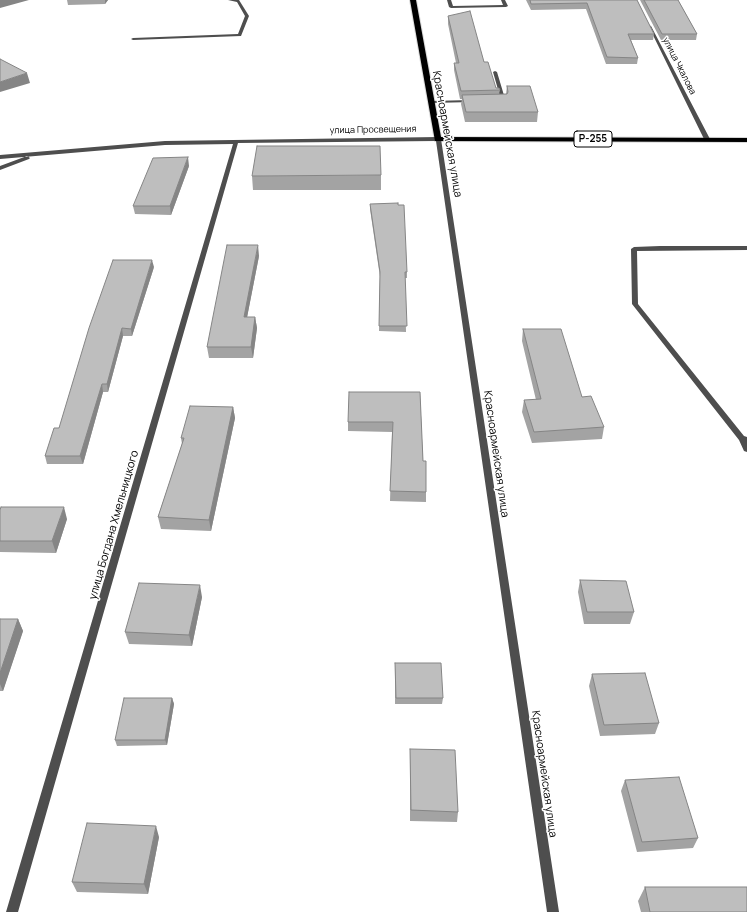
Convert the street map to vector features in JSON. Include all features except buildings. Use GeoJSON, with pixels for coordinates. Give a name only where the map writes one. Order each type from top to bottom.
{"type":"FeatureCollection","features":[{"type":"Feature","properties":{"kind":"highway","name":"Красноармейская улица"},"geometry":{"type":"LineString","coordinates":[[413,0],[438,139]]}},
{"type":"Feature","properties":{"kind":"highway","name":"улица Просвещения"},"geometry":{"type":"LineString","coordinates":[[438,139],[747,140]]}},
{"type":"Feature","properties":{"kind":"street"},"geometry":{"type":"LineString","coordinates":[[133,39],[240,35],[247,16],[238,1],[230,0]]}},
{"type":"Feature","properties":{"kind":"street"},"geometry":{"type":"LineString","coordinates":[[449,0],[451,7],[506,6],[503,0]]}},
{"type":"Feature","properties":{"kind":"street","name":"улица Чкалова"},"geometry":{"type":"LineString","coordinates":[[647,21],[707,139]]}},
{"type":"Feature","properties":{"kind":"street"},"geometry":{"type":"LineString","coordinates":[[495,72],[504,101],[496,101]]}},
{"type":"Feature","properties":{"kind":"street"},"geometry":{"type":"LineString","coordinates":[[431,102],[475,101]]}},
{"type":"Feature","properties":{"kind":"street","name":"улица Просвещения"},"geometry":{"type":"LineString","coordinates":[[0,157],[165,144],[438,139]]}},
{"type":"Feature","properties":{"kind":"street","name":"Красноармейская улица"},"geometry":{"type":"LineString","coordinates":[[438,139],[553,912]]}},
{"type":"Feature","properties":{"kind":"street","name":"улица Богдана Хмельницкого"},"geometry":{"type":"LineString","coordinates":[[12,912],[236,143]]}},
{"type":"Feature","properties":{"kind":"street"},"geometry":{"type":"LineString","coordinates":[[0,168],[36,155]]}},
{"type":"Feature","properties":{"kind":"street"},"geometry":{"type":"LineString","coordinates":[[747,248],[634,249],[635,304],[745,439],[747,449]]}}]}
